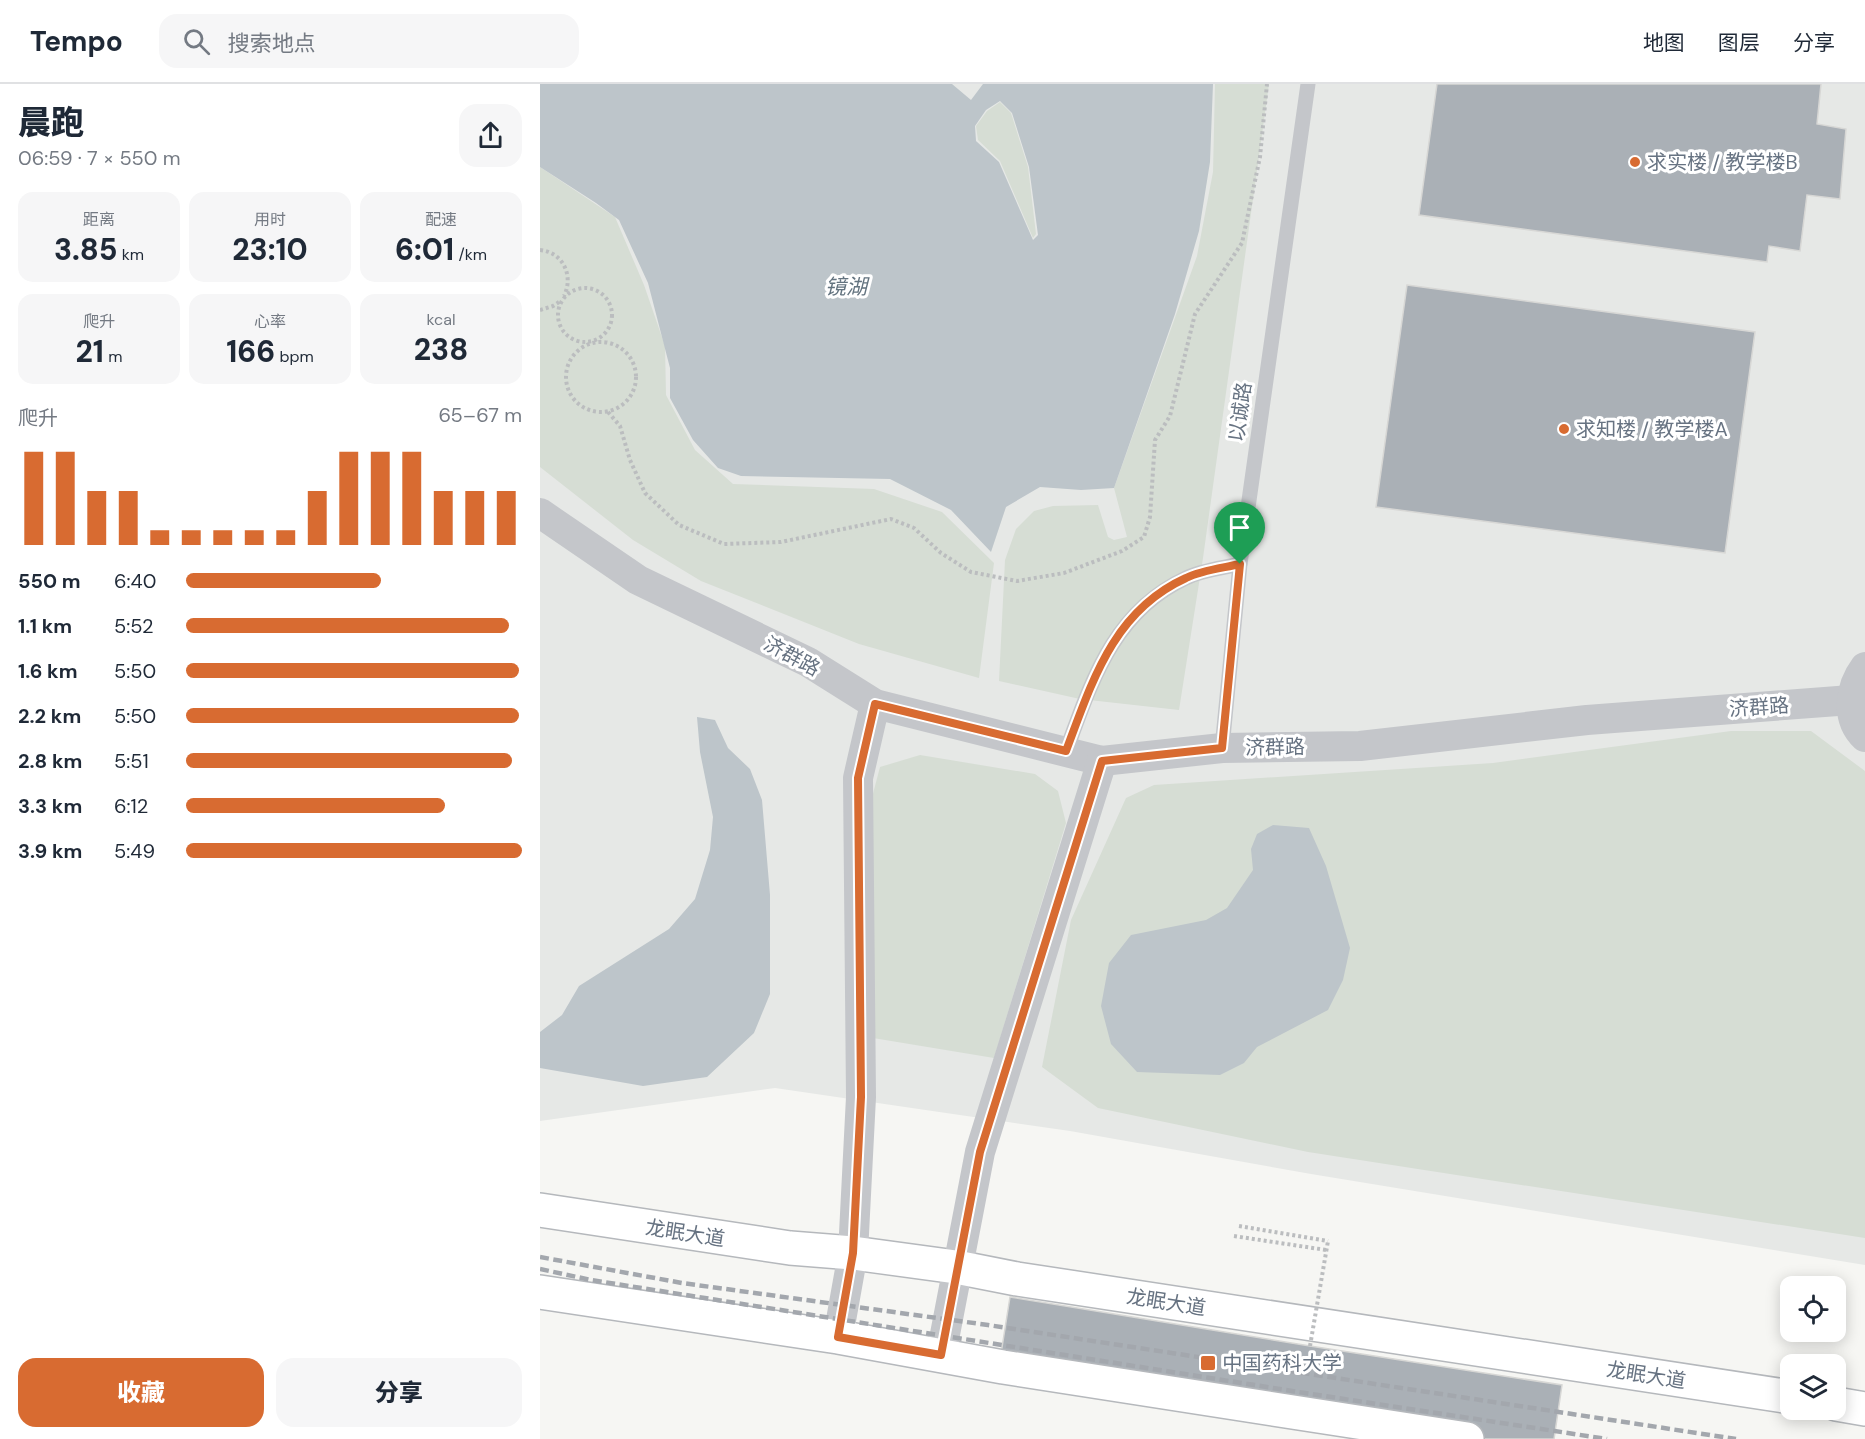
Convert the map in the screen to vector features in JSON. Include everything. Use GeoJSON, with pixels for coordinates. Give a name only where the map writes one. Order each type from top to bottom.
{"type":"FeatureCollection","features":[{"type":"Feature","properties":{"kind":"main road","name":"龙眠大道"},"geometry":{"type":"LineString","coordinates":[[540,1210],[790,1248],[853,1253],[956,1267],[1017,1279],[1780,1395]]}},
{"type":"Feature","properties":{"kind":"main road"},"geometry":{"type":"LineString","coordinates":[[540,1292],[838,1337],[1003,1367],[1467,1439]]}},
{"type":"Feature","properties":{"kind":"main road"},"geometry":{"type":"LineString","coordinates":[[1846,1405],[1865,1408]]}},
{"type":"Feature","properties":{"kind":"street","name":"济群路"},"geometry":{"type":"LineString","coordinates":[[540,513],[639,580],[808,662],[875,704],[1102,761],[1222,748],[1360,746],[1587,720],[1851,700]]}},
{"type":"Feature","properties":{"kind":"street"},"geometry":{"type":"LineString","coordinates":[[1865,667],[1855,683],[1851,700],[1854,717],[1861,734],[1865,737]]}},
{"type":"Feature","properties":{"kind":"street"},"geometry":{"type":"LineString","coordinates":[[838,1337],[853,1253],[861,1097],[858,778],[875,704]]}},
{"type":"Feature","properties":{"kind":"street"},"geometry":{"type":"LineString","coordinates":[[941,1355],[956,1267],[980,1152],[1102,761]]}},
{"type":"Feature","properties":{"kind":"lane","name":"以诚路"},"geometry":{"type":"LineString","coordinates":[[1222,748],[1240,564],[1308,84]]}},
{"type":"Feature","properties":{"kind":"lane"},"geometry":{"type":"LineString","coordinates":[[1066,751],[1093,680],[1112,642],[1137,614],[1157,595],[1187,577],[1240,564]]}},
{"type":"Feature","properties":{"kind":"path"},"geometry":{"type":"LineString","coordinates":[[608,412],[620,426],[630,460],[645,494],[680,525],[724,544],[781,542],[891,519],[914,528],[941,553],[971,572],[1017,581],[1064,573],[1122,551],[1144,537],[1150,517],[1155,440],[1170,416],[1195,314],[1242,243],[1260,157],[1267,84]]}},
{"type":"Feature","properties":{"kind":"path"},"geometry":{"type":"LineString","coordinates":[[540,250],[552,253],[565,266],[568,284],[561,300],[557,318],[560,327],[573,340],[581,342],[591,342],[614,343],[632,357],[637,380],[634,391],[619,408],[608,412],[596,412],[585,408],[575,401],[566,380],[567,368],[572,357],[591,342],[606,333],[610,325],[611,307],[607,299],[593,289],[584,288],[575,290],[561,300],[553,306],[540,310]]}},
{"type":"Feature","properties":{"kind":"path"},"geometry":{"type":"LineString","coordinates":[[1239,1226],[1328,1240],[1310,1346]]}},
{"type":"Feature","properties":{"kind":"path"},"geometry":{"type":"LineString","coordinates":[[1234,1236],[1326,1250]]}},
{"type":"Feature","properties":{"kind":"shaded area"},"geometry":{"type":"Polygon","coordinates":[[[540,84],[1865,84],[1865,1265],[1311,1174],[1070,1131],[775,1088],[540,1121],[540,84]]]}},
{"type":"Feature","properties":{"kind":"shaded area"},"geometry":{"type":"Polygon","coordinates":[[[1215,84],[1269,84],[1203,558],[1179,710],[1080,699],[999,681],[1005,560],[1016,529],[1034,511],[1053,506],[1098,505],[1108,537],[1114,540],[1127,537],[1114,488],[1197,256],[1213,172],[1215,84]]]}},
{"type":"Feature","properties":{"kind":"shaded area"},"geometry":{"type":"Polygon","coordinates":[[[1000,102],[1011,113],[1028,167],[1036,234],[1033,238],[1000,161],[978,140],[976,126],[987,111],[1000,102]]]}},
{"type":"Feature","properties":{"kind":"shaded area"},"geometry":{"type":"Polygon","coordinates":[[[540,167],[615,217],[644,285],[665,346],[666,395],[695,450],[733,484],[874,489],[942,512],[994,563],[979,678],[859,644],[701,581],[633,540],[540,467],[540,167]]]}},
{"type":"Feature","properties":{"kind":"shaded area"},"geometry":{"type":"Polygon","coordinates":[[[1731,731],[1811,731],[1865,771],[1865,1238],[1308,1152],[1098,1108],[1042,1067],[1071,920],[1126,798],[1154,785],[1493,763],[1731,731]]]}},
{"type":"Feature","properties":{"kind":"shaded area"},"geometry":{"type":"Polygon","coordinates":[[[920,755],[1035,774],[1058,791],[1066,823],[994,1058],[873,1038],[870,805],[880,767],[920,755]]]}},
{"type":"Feature","properties":{"kind":"water","name":"镜湖"},"geometry":{"type":"Polygon","coordinates":[[[540,84],[952,84],[971,100],[983,84],[1213,84],[1210,162],[1199,231],[1175,314],[1114,488],[1081,490],[1040,487],[1006,507],[991,552],[951,510],[890,479],[741,476],[718,468],[693,440],[670,398],[670,368],[648,283],[619,220],[540,167],[540,84]],[[1000,101],[986,110],[975,126],[976,141],[999,162],[1033,240],[1038,235],[1029,167],[1012,113],[1000,101]]]}},
{"type":"Feature","properties":{"kind":"water"},"geometry":{"type":"Polygon","coordinates":[[[697,717],[715,720],[728,748],[750,769],[762,800],[770,895],[770,994],[754,1033],[707,1077],[643,1086],[540,1068],[540,1032],[562,1015],[579,986],[669,929],[695,899],[710,850],[713,817],[700,752],[697,717]]]}},
{"type":"Feature","properties":{"kind":"water"},"geometry":{"type":"Polygon","coordinates":[[[1273,825],[1309,828],[1326,866],[1350,948],[1343,980],[1328,1010],[1257,1047],[1244,1063],[1220,1075],[1137,1072],[1111,1044],[1101,1006],[1109,963],[1131,935],[1206,920],[1227,908],[1253,870],[1251,849],[1257,834],[1273,825]]]}},
{"type":"Feature","properties":{"kind":"building","name":"求实楼 / 教学楼B"},"geometry":{"type":"Polygon","coordinates":[[[1437,84],[1821,84],[1817,124],[1846,129],[1840,199],[1807,195],[1800,251],[1769,246],[1767,262],[1419,215],[1437,84]]]}},
{"type":"Feature","properties":{"kind":"building","name":"求知楼 / 教学楼A"},"geometry":{"type":"Polygon","coordinates":[[[1407,285],[1755,332],[1725,553],[1376,507],[1407,285]]]}},
{"type":"Feature","properties":{"kind":"building","name":"中国药科大学"},"geometry":{"type":"Polygon","coordinates":[[[1010,1297],[1562,1385],[1554,1439],[1389,1439],[997,1379],[1010,1297]]]}},
{"type":"Feature","properties":{"kind":"railway"},"geometry":{"type":"LineString","coordinates":[[540,1257],[682,1283],[988,1325],[1736,1439]]}},
{"type":"Feature","properties":{"kind":"railway"},"geometry":{"type":"LineString","coordinates":[[540,1269],[591,1280],[1607,1439]]}},
{"type":"Feature","properties":{"kind":"place","name":"求实楼 / 教学楼B"},"geometry":{"type":"Point","coordinates":[1635,162]}},
{"type":"Feature","properties":{"kind":"place","name":"求知楼 / 教学楼A"},"geometry":{"type":"Point","coordinates":[1564,429]}},
{"type":"Feature","properties":{"kind":"place","name":"中国药科大学"},"geometry":{"type":"Point","coordinates":[1208,1363]}},
{"type":"Feature","properties":{"kind":"route"},"geometry":{"type":"LineString","coordinates":[[1240,564],[1222,748],[1102,761],[980,1152],[956,1267],[941,1355],[838,1337],[853,1253],[861,1097],[858,778],[875,704],[1066,751],[1093,680],[1112,642],[1137,614],[1157,595],[1187,577],[1240,564]]}}]}
